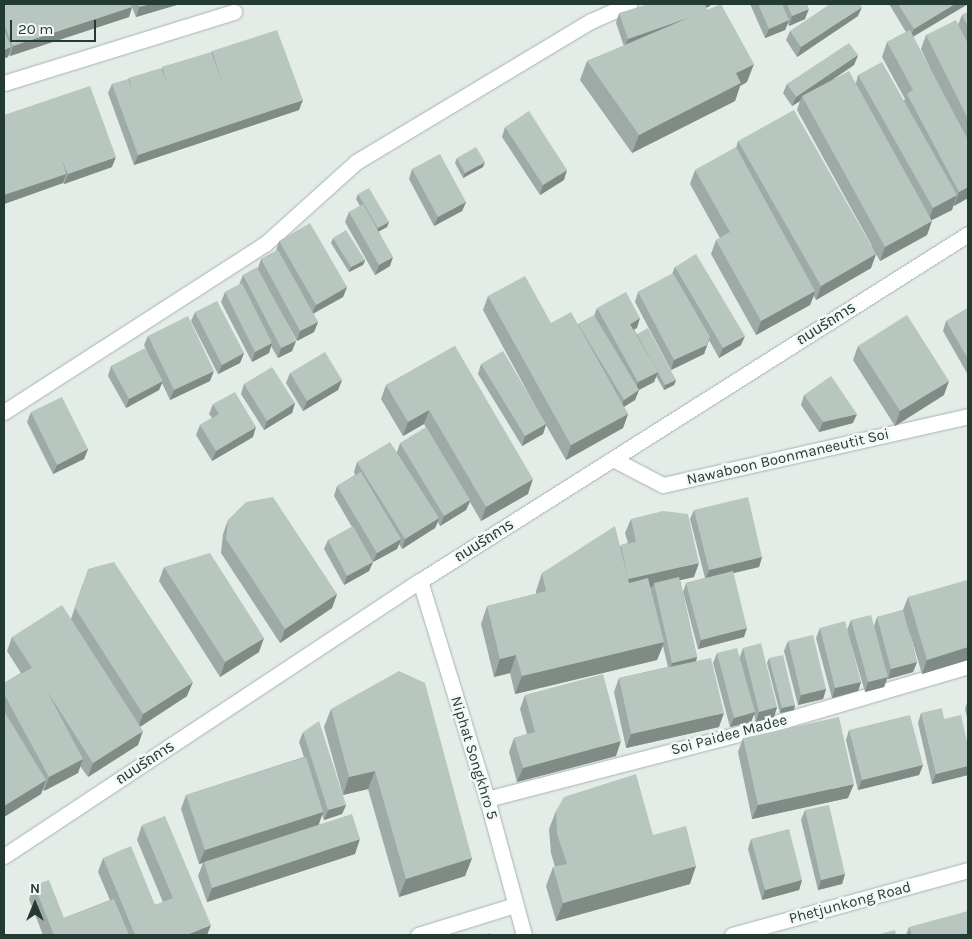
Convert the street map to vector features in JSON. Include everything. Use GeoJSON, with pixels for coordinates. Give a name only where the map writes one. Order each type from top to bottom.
{"type":"FeatureCollection","features":[{"type":"Feature","properties":{"kind":"street"},"geometry":{"type":"LineString","coordinates":[[4,412],[265,244],[356,162],[592,21],[629,4]]}},
{"type":"Feature","properties":{"kind":"street"},"geometry":{"type":"LineString","coordinates":[[4,83],[234,12]]}},
{"type":"Feature","properties":{"kind":"street","name":"ถนนรัถการ"},"geometry":{"type":"LineString","coordinates":[[4,856],[420,582],[968,234]]}},
{"type":"Feature","properties":{"kind":"street","name":"Nawaboon Boonmaneeutit Soi"},"geometry":{"type":"LineString","coordinates":[[614,459],[663,485],[968,416]]}},
{"type":"Feature","properties":{"kind":"street","name":"Niphat Songkhro 5"},"geometry":{"type":"LineString","coordinates":[[420,582],[487,798],[524,935]]}},
{"type":"Feature","properties":{"kind":"street","name":"Soi Paidee Madee"},"geometry":{"type":"LineString","coordinates":[[487,798],[734,735],[968,666]]}},
{"type":"Feature","properties":{"kind":"street","name":"Phetjunkong Road"},"geometry":{"type":"LineString","coordinates":[[732,935],[968,870]]}},
{"type":"Feature","properties":{"kind":"street"},"geometry":{"type":"LineString","coordinates":[[418,935],[515,905]]}},
{"type":"Feature","properties":{"kind":"building"},"geometry":{"type":"Polygon","coordinates":[[[4,4],[131,4],[132,7],[13,46],[4,24],[4,4]]]}},
{"type":"Feature","properties":{"kind":"building"},"geometry":{"type":"Polygon","coordinates":[[[138,4],[151,4],[139,7],[138,4]]]}},
{"type":"Feature","properties":{"kind":"building"},"geometry":{"type":"Polygon","coordinates":[[[648,4],[705,4],[707,10],[628,39],[619,13],[648,4]]]}},
{"type":"Feature","properties":{"kind":"building"},"geometry":{"type":"Polygon","coordinates":[[[721,4],[754,64],[736,73],[741,83],[639,135],[587,61],[721,4]]]}},
{"type":"Feature","properties":{"kind":"building"},"geometry":{"type":"Polygon","coordinates":[[[758,4],[782,4],[789,20],[769,29],[758,4]]]}},
{"type":"Feature","properties":{"kind":"building"},"geometry":{"type":"Polygon","coordinates":[[[787,4],[807,4],[809,9],[792,16],[787,4]]]}},
{"type":"Feature","properties":{"kind":"building"},"geometry":{"type":"Polygon","coordinates":[[[830,4],[860,4],[862,7],[801,47],[790,31],[830,4]]]}},
{"type":"Feature","properties":{"kind":"building"},"geometry":{"type":"Polygon","coordinates":[[[898,4],[955,4],[914,29],[898,4]]]}},
{"type":"Feature","properties":{"kind":"building"},"geometry":{"type":"Polygon","coordinates":[[[968,12],[968,27],[962,15],[968,12]]]}},
{"type":"Feature","properties":{"kind":"building"},"geometry":{"type":"Polygon","coordinates":[[[956,20],[968,44],[968,119],[926,35],[956,20]]]}},
{"type":"Feature","properties":{"kind":"building"},"geometry":{"type":"Polygon","coordinates":[[[4,30],[11,47],[4,50],[4,30]]]}},
{"type":"Feature","properties":{"kind":"building"},"geometry":{"type":"Polygon","coordinates":[[[277,30],[303,100],[138,155],[112,84],[128,79],[132,89],[129,78],[161,68],[168,85],[162,67],[211,52],[224,87],[212,51],[277,30]]]}},
{"type":"Feature","properties":{"kind":"building"},"geometry":{"type":"Polygon","coordinates":[[[910,30],[968,140],[968,187],[959,192],[907,94],[913,90],[887,42],[910,30]]]}},
{"type":"Feature","properties":{"kind":"building"},"geometry":{"type":"Polygon","coordinates":[[[849,43],[858,55],[796,97],[787,84],[849,43]]]}},
{"type":"Feature","properties":{"kind":"building"},"geometry":{"type":"Polygon","coordinates":[[[882,62],[957,195],[933,208],[858,75],[882,62]]]}},
{"type":"Feature","properties":{"kind":"building"},"geometry":{"type":"Polygon","coordinates":[[[849,71],[932,221],[885,247],[802,96],[849,71]]]}},
{"type":"Feature","properties":{"kind":"building"},"geometry":{"type":"Polygon","coordinates":[[[90,86],[116,157],[68,174],[62,160],[66,174],[4,195],[4,115],[90,86]]]}},
{"type":"Feature","properties":{"kind":"building"},"geometry":{"type":"Polygon","coordinates":[[[794,110],[876,254],[821,286],[738,141],[794,110]]]}},
{"type":"Feature","properties":{"kind":"building"},"geometry":{"type":"Polygon","coordinates":[[[529,111],[567,170],[543,185],[505,127],[529,111]]]}},
{"type":"Feature","properties":{"kind":"building"},"geometry":{"type":"Polygon","coordinates":[[[476,147],[485,162],[465,173],[457,158],[476,147]]]}},
{"type":"Feature","properties":{"kind":"building"},"geometry":{"type":"Polygon","coordinates":[[[736,147],[815,291],[761,321],[716,240],[730,232],[695,170],[736,147]]]}},
{"type":"Feature","properties":{"kind":"building"},"geometry":{"type":"Polygon","coordinates":[[[440,154],[466,202],[438,217],[412,169],[440,154]]]}},
{"type":"Feature","properties":{"kind":"building"},"geometry":{"type":"Polygon","coordinates":[[[369,188],[389,222],[378,228],[358,194],[369,188]]]}},
{"type":"Feature","properties":{"kind":"building"},"geometry":{"type":"Polygon","coordinates":[[[363,204],[393,257],[379,265],[349,212],[363,204]]]}},
{"type":"Feature","properties":{"kind":"building"},"geometry":{"type":"Polygon","coordinates":[[[310,223],[347,287],[316,305],[279,241],[310,223]]]}},
{"type":"Feature","properties":{"kind":"building"},"geometry":{"type":"Polygon","coordinates":[[[346,230],[365,260],[351,267],[333,238],[346,230]]]}},
{"type":"Feature","properties":{"kind":"building"},"geometry":{"type":"Polygon","coordinates":[[[278,250],[318,322],[300,331],[261,259],[278,250]]]}},
{"type":"Feature","properties":{"kind":"building"},"geometry":{"type":"Polygon","coordinates":[[[696,254],[745,336],[723,348],[675,267],[696,254]]]}},
{"type":"Feature","properties":{"kind":"building"},"geometry":{"type":"Polygon","coordinates":[[[257,267],[296,341],[281,348],[243,275],[257,267]]]}},
{"type":"Feature","properties":{"kind":"building"},"geometry":{"type":"Polygon","coordinates":[[[673,273],[710,337],[707,345],[674,360],[638,292],[673,273]]]}},
{"type":"Feature","properties":{"kind":"building"},"geometry":{"type":"Polygon","coordinates":[[[525,276],[551,323],[571,312],[628,414],[571,445],[488,296],[525,276]]]}},
{"type":"Feature","properties":{"kind":"building"},"geometry":{"type":"Polygon","coordinates":[[[242,283],[272,343],[255,352],[225,292],[242,283]]]}},
{"type":"Feature","properties":{"kind":"building"},"geometry":{"type":"Polygon","coordinates":[[[626,292],[640,318],[630,324],[658,372],[638,382],[597,308],[626,292]]]}},
{"type":"Feature","properties":{"kind":"building"},"geometry":{"type":"Polygon","coordinates":[[[217,301],[244,353],[222,365],[195,312],[217,301]]]}},
{"type":"Feature","properties":{"kind":"building"},"geometry":{"type":"Polygon","coordinates":[[[968,308],[968,359],[946,321],[968,308]]]}},
{"type":"Feature","properties":{"kind":"building"},"geometry":{"type":"Polygon","coordinates":[[[594,315],[639,390],[624,400],[578,324],[594,315]]]}},
{"type":"Feature","properties":{"kind":"building"},"geometry":{"type":"Polygon","coordinates":[[[907,315],[949,381],[900,411],[858,346],[907,315]]]}},
{"type":"Feature","properties":{"kind":"building"},"geometry":{"type":"Polygon","coordinates":[[[188,316],[214,371],[174,390],[148,336],[188,316]]]}},
{"type":"Feature","properties":{"kind":"building"},"geometry":{"type":"Polygon","coordinates":[[[648,328],[676,380],[665,385],[637,334],[648,328]]]}},
{"type":"Feature","properties":{"kind":"building"},"geometry":{"type":"Polygon","coordinates":[[[455,346],[533,479],[486,507],[429,410],[408,422],[386,385],[455,346]]]}},
{"type":"Feature","properties":{"kind":"building"},"geometry":{"type":"Polygon","coordinates":[[[145,348],[163,381],[129,399],[111,366],[145,348]]]}},
{"type":"Feature","properties":{"kind":"building"},"geometry":{"type":"Polygon","coordinates":[[[503,351],[546,424],[525,436],[481,364],[503,351]]]}},
{"type":"Feature","properties":{"kind":"building"},"geometry":{"type":"Polygon","coordinates":[[[325,352],[342,380],[307,401],[290,373],[325,352]]]}},
{"type":"Feature","properties":{"kind":"building"},"geometry":{"type":"Polygon","coordinates":[[[272,367],[295,403],[267,421],[244,384],[272,367]]]}},
{"type":"Feature","properties":{"kind":"building"},"geometry":{"type":"Polygon","coordinates":[[[831,376],[857,414],[823,422],[804,395],[831,376]]]}},
{"type":"Feature","properties":{"kind":"building"},"geometry":{"type":"Polygon","coordinates":[[[235,392],[256,427],[216,451],[200,425],[219,414],[213,404],[235,392]]]}},
{"type":"Feature","properties":{"kind":"building"},"geometry":{"type":"Polygon","coordinates":[[[62,397],[88,449],[57,465],[31,412],[62,397]]]}},
{"type":"Feature","properties":{"kind":"building"},"geometry":{"type":"Polygon","coordinates":[[[426,427],[470,500],[444,516],[400,443],[426,427]]]}},
{"type":"Feature","properties":{"kind":"building"},"geometry":{"type":"Polygon","coordinates":[[[390,442],[439,518],[405,539],[357,462],[390,442]]]}},
{"type":"Feature","properties":{"kind":"building"},"geometry":{"type":"Polygon","coordinates":[[[361,472],[401,539],[377,553],[337,486],[361,472]]]}},
{"type":"Feature","properties":{"kind":"building"},"geometry":{"type":"Polygon","coordinates":[[[273,497],[337,594],[285,629],[226,539],[228,520],[246,502],[273,497]]]}},
{"type":"Feature","properties":{"kind":"building"},"geometry":{"type":"Polygon","coordinates":[[[748,497],[762,557],[709,570],[694,510],[748,497]]]}},
{"type":"Feature","properties":{"kind":"building"},"geometry":{"type":"Polygon","coordinates":[[[663,511],[688,514],[699,563],[628,579],[621,545],[636,542],[631,519],[663,511]]]}},
{"type":"Feature","properties":{"kind":"building"},"geometry":{"type":"Polygon","coordinates":[[[353,526],[373,562],[347,576],[328,540],[353,526]]]}},
{"type":"Feature","properties":{"kind":"building"},"geometry":{"type":"Polygon","coordinates":[[[615,526],[629,583],[648,578],[664,642],[522,676],[516,655],[500,659],[487,606],[546,591],[542,573],[615,526]]]}},
{"type":"Feature","properties":{"kind":"building"},"geometry":{"type":"Polygon","coordinates":[[[210,553],[264,638],[225,662],[164,567],[210,553]]]}},
{"type":"Feature","properties":{"kind":"building"},"geometry":{"type":"Polygon","coordinates":[[[114,562],[193,682],[143,714],[75,608],[88,569],[114,562]]]}},
{"type":"Feature","properties":{"kind":"building"},"geometry":{"type":"Polygon","coordinates":[[[733,571],[747,628],[701,640],[686,583],[733,571]]]}},
{"type":"Feature","properties":{"kind":"building"},"geometry":{"type":"Polygon","coordinates":[[[679,577],[697,657],[672,663],[654,583],[679,577]]]}},
{"type":"Feature","properties":{"kind":"building"},"geometry":{"type":"Polygon","coordinates":[[[967,580],[968,647],[927,660],[908,597],[967,580]]]}},
{"type":"Feature","properties":{"kind":"building"},"geometry":{"type":"Polygon","coordinates":[[[62,605],[143,731],[93,763],[47,691],[83,759],[49,777],[4,694],[4,683],[32,668],[12,637],[62,605]]]}},
{"type":"Feature","properties":{"kind":"building"},"geometry":{"type":"Polygon","coordinates":[[[903,610],[917,662],[891,669],[877,617],[903,610]]]}},
{"type":"Feature","properties":{"kind":"building"},"geometry":{"type":"Polygon","coordinates":[[[871,615],[888,677],[868,682],[851,620],[871,615]]]}},
{"type":"Feature","properties":{"kind":"building"},"geometry":{"type":"Polygon","coordinates":[[[845,621],[861,682],[835,688],[820,628],[845,621]]]}},
{"type":"Feature","properties":{"kind":"building"},"geometry":{"type":"Polygon","coordinates":[[[813,635],[826,689],[801,695],[788,641],[813,635]]]}},
{"type":"Feature","properties":{"kind":"building"},"geometry":{"type":"Polygon","coordinates":[[[761,643],[777,707],[759,712],[743,648],[761,643]]]}},
{"type":"Feature","properties":{"kind":"building"},"geometry":{"type":"Polygon","coordinates":[[[737,648],[755,712],[734,718],[717,653],[737,648]]]}},
{"type":"Feature","properties":{"kind":"building"},"geometry":{"type":"Polygon","coordinates":[[[783,655],[795,705],[782,708],[769,658],[783,655]]]}},
{"type":"Feature","properties":{"kind":"building"},"geometry":{"type":"Polygon","coordinates":[[[711,658],[724,713],[631,734],[619,678],[711,658]]]}},
{"type":"Feature","properties":{"kind":"building"},"geometry":{"type":"Polygon","coordinates":[[[399,671],[425,683],[472,858],[406,879],[375,771],[349,777],[331,709],[399,671]]]}},
{"type":"Feature","properties":{"kind":"building"},"geometry":{"type":"Polygon","coordinates":[[[603,674],[621,741],[523,768],[514,738],[535,732],[525,695],[603,674]]]}},
{"type":"Feature","properties":{"kind":"building"},"geometry":{"type":"Polygon","coordinates":[[[942,708],[944,719],[961,715],[968,746],[968,766],[936,774],[921,713],[942,708]]]}},
{"type":"Feature","properties":{"kind":"building"},"geometry":{"type":"Polygon","coordinates":[[[4,711],[46,780],[4,806],[4,711]]]}},
{"type":"Feature","properties":{"kind":"building"},"geometry":{"type":"Polygon","coordinates":[[[910,715],[923,765],[862,780],[849,730],[910,715]]]}},
{"type":"Feature","properties":{"kind":"building"},"geometry":{"type":"Polygon","coordinates":[[[839,717],[854,784],[758,805],[743,738],[839,717]]]}},
{"type":"Feature","properties":{"kind":"building"},"geometry":{"type":"Polygon","coordinates":[[[319,721],[346,805],[328,810],[303,732],[319,721]]]}},
{"type":"Feature","properties":{"kind":"building"},"geometry":{"type":"Polygon","coordinates":[[[306,757],[323,812],[205,850],[186,795],[306,757]]]}},
{"type":"Feature","properties":{"kind":"building"},"geometry":{"type":"Polygon","coordinates":[[[636,774],[653,835],[686,826],[696,866],[563,903],[553,867],[567,864],[557,834],[556,811],[564,797],[636,774]]]}},
{"type":"Feature","properties":{"kind":"building"},"geometry":{"type":"Polygon","coordinates":[[[829,805],[845,874],[821,880],[805,810],[829,805]]]}},
{"type":"Feature","properties":{"kind":"building"},"geometry":{"type":"Polygon","coordinates":[[[352,814],[360,839],[212,888],[204,862],[352,814]]]}},
{"type":"Feature","properties":{"kind":"building"},"geometry":{"type":"Polygon","coordinates":[[[165,816],[211,925],[187,935],[135,935],[103,858],[131,846],[155,905],[173,898],[142,825],[165,816]]]}},
{"type":"Feature","properties":{"kind":"building"},"geometry":{"type":"Polygon","coordinates":[[[789,829],[802,880],[765,890],[751,839],[789,829]]]}},
{"type":"Feature","properties":{"kind":"building"},"geometry":{"type":"Polygon","coordinates":[[[49,880],[64,918],[114,899],[129,935],[54,935],[34,885],[49,880]]]}},
{"type":"Feature","properties":{"kind":"building"},"geometry":{"type":"Polygon","coordinates":[[[968,911],[968,935],[912,935],[909,927],[968,911]]]}},
{"type":"Feature","properties":{"kind":"building"},"geometry":{"type":"Polygon","coordinates":[[[895,930],[896,935],[876,935],[895,930]]]}}]}
